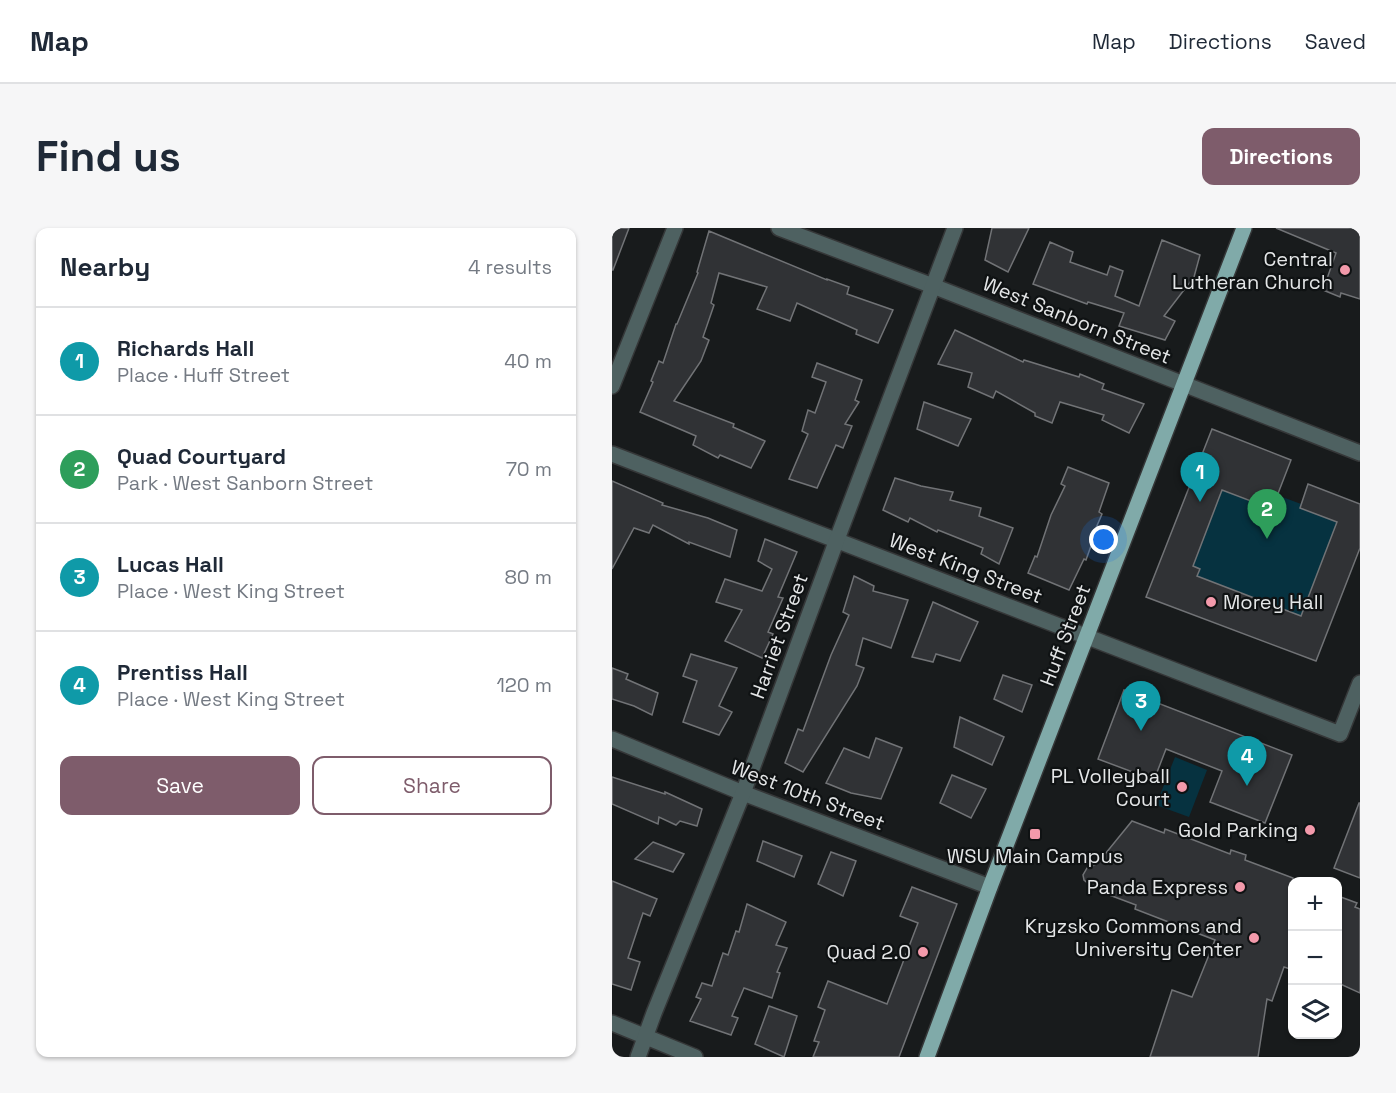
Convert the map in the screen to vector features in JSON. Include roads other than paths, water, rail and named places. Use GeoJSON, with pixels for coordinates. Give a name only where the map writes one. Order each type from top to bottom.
{"type":"FeatureCollection","features":[{"type":"Feature","properties":{"kind":"main road","name":"Huff Street"},"geometry":{"type":"LineString","coordinates":[[927,1057],[990,887],[1244,228]]}},
{"type":"Feature","properties":{"kind":"street"},"geometry":{"type":"LineString","coordinates":[[612,386],[675,228]]}},
{"type":"Feature","properties":{"kind":"street","name":"West Sanborn Street"},"geometry":{"type":"LineString","coordinates":[[779,228],[1360,453]]}},
{"type":"Feature","properties":{"kind":"street","name":"Harriet Street"},"geometry":{"type":"LineString","coordinates":[[638,1057],[743,793],[955,228]]}},
{"type":"Feature","properties":{"kind":"street","name":"West King Street"},"geometry":{"type":"LineString","coordinates":[[612,454],[1340,734],[1360,683]]}},
{"type":"Feature","properties":{"kind":"street","name":"West 10th Street"},"geometry":{"type":"LineString","coordinates":[[612,739],[743,793],[990,887]]}},
{"type":"Feature","properties":{"kind":"street"},"geometry":{"type":"LineString","coordinates":[[612,1023],[695,1057]]}},
{"type":"Feature","properties":{"kind":"place","name":"Central Lutheran Church"},"geometry":{"type":"Point","coordinates":[1345,270]}},
{"type":"Feature","properties":{"kind":"place","name":"Richards Hall"},"geometry":{"type":"Point","coordinates":[1200,502]}},
{"type":"Feature","properties":{"kind":"place","name":"Quad Courtyard"},"geometry":{"type":"Point","coordinates":[1267,539]}},
{"type":"Feature","properties":{"kind":"place","name":"Morey Hall"},"geometry":{"type":"Point","coordinates":[1211,602]}},
{"type":"Feature","properties":{"kind":"place","name":"Lucas Hall"},"geometry":{"type":"Point","coordinates":[1141,731]}},
{"type":"Feature","properties":{"kind":"place","name":"Prentiss Hall"},"geometry":{"type":"Point","coordinates":[1247,786]}},
{"type":"Feature","properties":{"kind":"place","name":"PL Volleyball Court"},"geometry":{"type":"Point","coordinates":[1182,787]}},
{"type":"Feature","properties":{"kind":"place","name":"Gold Parking"},"geometry":{"type":"Point","coordinates":[1310,830]}},
{"type":"Feature","properties":{"kind":"place","name":"WSU Main Campus"},"geometry":{"type":"Point","coordinates":[1035,834]}},
{"type":"Feature","properties":{"kind":"place","name":"Panda Express"},"geometry":{"type":"Point","coordinates":[1240,887]}},
{"type":"Feature","properties":{"kind":"place","name":"Kryzsko Commons and University Center"},"geometry":{"type":"Point","coordinates":[1254,938]}},
{"type":"Feature","properties":{"kind":"place","name":"Quad 2.0"},"geometry":{"type":"Point","coordinates":[923,952]}}]}
